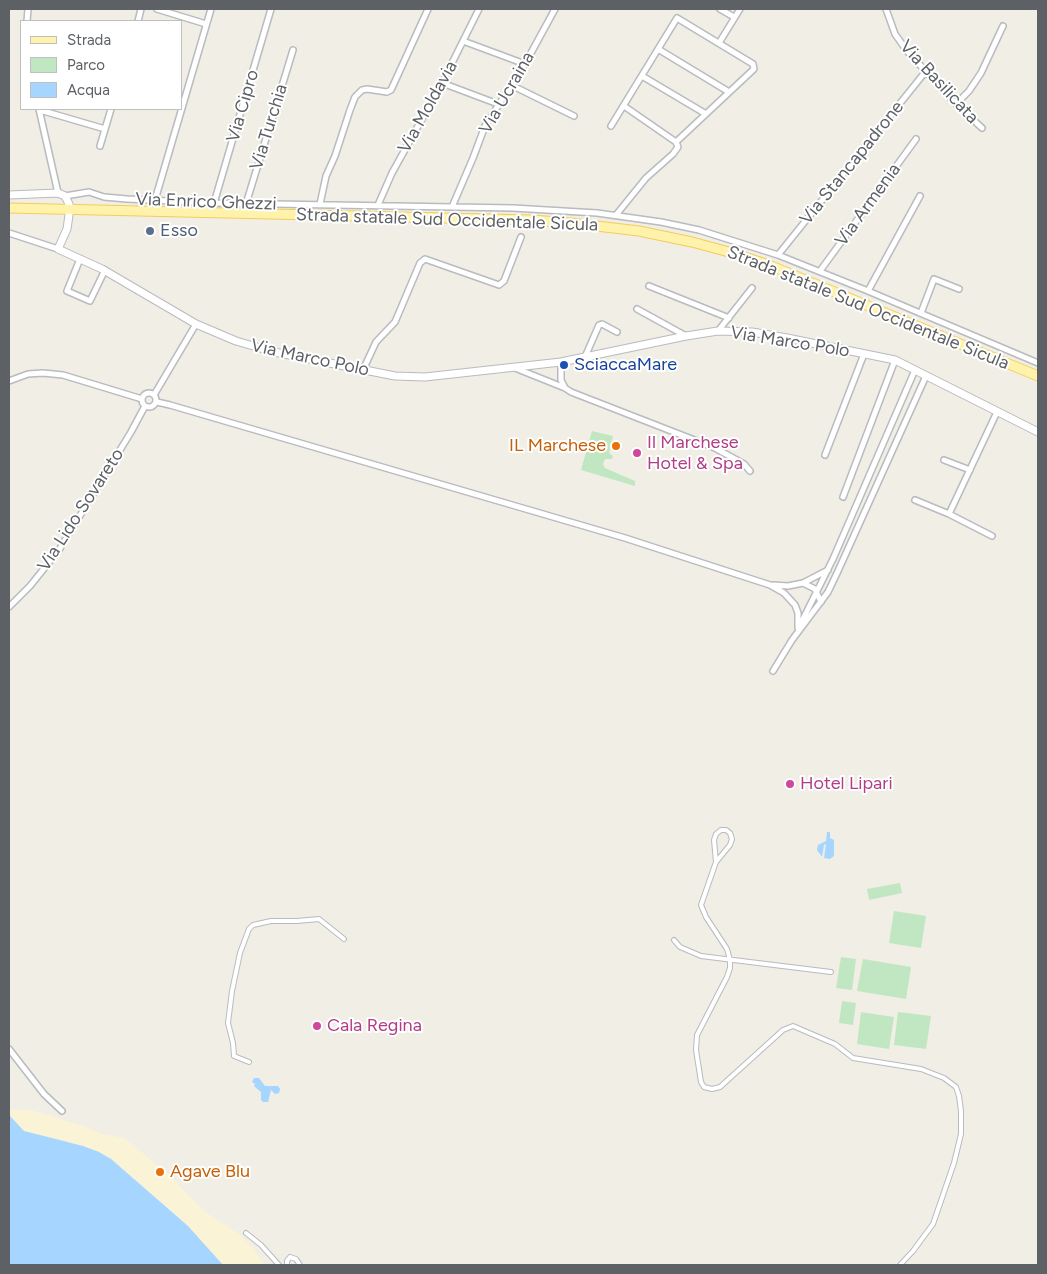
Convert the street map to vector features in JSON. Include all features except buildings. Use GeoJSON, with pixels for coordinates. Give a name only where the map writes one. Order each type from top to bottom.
{"type":"FeatureCollection","features":[{"type":"Feature","properties":{"kind":"main road","name":"Strada statale Sud Occidentale Sicula"},"geometry":{"type":"LineString","coordinates":[[9,208],[532,220],[639,231],[720,250],[769,265],[1038,376]]}},
{"type":"Feature","properties":{"kind":"street"},"geometry":{"type":"LineString","coordinates":[[157,9],[206,24]]}},
{"type":"Feature","properties":{"kind":"street"},"geometry":{"type":"LineString","coordinates":[[182,107],[211,9]]}},
{"type":"Feature","properties":{"kind":"street","name":"Via Cipro"},"geometry":{"type":"LineString","coordinates":[[214,203],[271,9]]}},
{"type":"Feature","properties":{"kind":"street"},"geometry":{"type":"LineString","coordinates":[[320,204],[326,176],[355,98],[362,90],[367,88],[387,92],[391,90],[428,9]]}},
{"type":"Feature","properties":{"kind":"street","name":"Via Moldavia"},"geometry":{"type":"LineString","coordinates":[[378,205],[392,172],[442,83],[479,9]]}},
{"type":"Feature","properties":{"kind":"street","name":"Via Ucraina"},"geometry":{"type":"LineString","coordinates":[[452,207],[485,126],[525,64],[555,9]]}},
{"type":"Feature","properties":{"kind":"street"},"geometry":{"type":"LineString","coordinates":[[720,9],[734,17]]}},
{"type":"Feature","properties":{"kind":"street"},"geometry":{"type":"LineString","coordinates":[[719,43],[740,9]]}},
{"type":"Feature","properties":{"kind":"street","name":"Via Basilicata"},"geometry":{"type":"LineString","coordinates":[[886,9],[895,34],[955,103],[982,128]]}},
{"type":"Feature","properties":{"kind":"street"},"geometry":{"type":"LineString","coordinates":[[611,126],[677,18],[753,64],[754,69],[676,142]]}},
{"type":"Feature","properties":{"kind":"street"},"geometry":{"type":"LineString","coordinates":[[955,103],[969,91],[981,73],[1003,26]]}},
{"type":"Feature","properties":{"kind":"street"},"geometry":{"type":"LineString","coordinates":[[464,41],[525,64]]}},
{"type":"Feature","properties":{"kind":"street"},"geometry":{"type":"LineString","coordinates":[[658,49],[729,92]]}},
{"type":"Feature","properties":{"kind":"street","name":"Via Turchia"},"geometry":{"type":"LineString","coordinates":[[246,204],[293,50]]}},
{"type":"Feature","properties":{"kind":"street","name":"Via Stancapadrone"},"geometry":{"type":"LineString","coordinates":[[778,256],[926,71]]}},
{"type":"Feature","properties":{"kind":"street"},"geometry":{"type":"LineString","coordinates":[[642,76],[706,114]]}},
{"type":"Feature","properties":{"kind":"street"},"geometry":{"type":"LineString","coordinates":[[442,83],[498,104]]}},
{"type":"Feature","properties":{"kind":"street"},"geometry":{"type":"LineString","coordinates":[[511,85],[574,116]]}},
{"type":"Feature","properties":{"kind":"street"},"geometry":{"type":"LineString","coordinates":[[616,216],[646,178],[674,154],[678,146],[676,142],[624,106]]}},
{"type":"Feature","properties":{"kind":"street"},"geometry":{"type":"LineString","coordinates":[[39,110],[104,129]]}},
{"type":"Feature","properties":{"kind":"street"},"geometry":{"type":"LineString","coordinates":[[39,110],[62,194],[69,204]]}},
{"type":"Feature","properties":{"kind":"street"},"geometry":{"type":"LineString","coordinates":[[100,146],[111,110]]}},
{"type":"Feature","properties":{"kind":"street"},"geometry":{"type":"LineString","coordinates":[[155,200],[181,110]]}},
{"type":"Feature","properties":{"kind":"street","name":"Via Armenia"},"geometry":{"type":"LineString","coordinates":[[820,271],[916,139]]}},
{"type":"Feature","properties":{"kind":"street","name":"Via Enrico Ghezzi"},"geometry":{"type":"LineString","coordinates":[[9,195],[89,192],[104,196],[214,203],[541,209],[661,222],[699,230],[820,271],[1038,363]]}},
{"type":"Feature","properties":{"kind":"street"},"geometry":{"type":"LineString","coordinates":[[868,291],[920,196]]}},
{"type":"Feature","properties":{"kind":"street"},"geometry":{"type":"LineString","coordinates":[[58,249],[67,229],[69,215]]}},
{"type":"Feature","properties":{"kind":"street","name":"Via Marco Polo"},"geometry":{"type":"LineString","coordinates":[[9,233],[58,249],[105,270],[196,324],[236,341],[257,348],[363,370],[409,377],[515,368],[561,362],[718,331],[752,332],[896,360],[1038,432]]}},
{"type":"Feature","properties":{"kind":"street"},"geometry":{"type":"LineString","coordinates":[[363,370],[376,342],[395,322],[420,263],[424,259],[499,285],[504,281],[521,238]]}},
{"type":"Feature","properties":{"kind":"street"},"geometry":{"type":"LineString","coordinates":[[80,259],[66,291],[90,301],[105,270]]}},
{"type":"Feature","properties":{"kind":"street"},"geometry":{"type":"LineString","coordinates":[[921,313],[934,279],[959,288]]}},
{"type":"Feature","properties":{"kind":"street"},"geometry":{"type":"LineString","coordinates":[[649,286],[729,318]]}},
{"type":"Feature","properties":{"kind":"street"},"geometry":{"type":"LineString","coordinates":[[718,331],[752,288]]}},
{"type":"Feature","properties":{"kind":"street"},"geometry":{"type":"LineString","coordinates":[[637,309],[686,336]]}},
{"type":"Feature","properties":{"kind":"street"},"geometry":{"type":"LineString","coordinates":[[156,402],[154,395],[196,324]]}},
{"type":"Feature","properties":{"kind":"street"},"geometry":{"type":"LineString","coordinates":[[585,357],[599,325],[602,324],[616,332]]}},
{"type":"Feature","properties":{"kind":"street","name":"Via Marco Polo"},"geometry":{"type":"LineString","coordinates":[[824,455],[864,354]]}},
{"type":"Feature","properties":{"kind":"street"},"geometry":{"type":"LineString","coordinates":[[843,496],[896,360]]}},
{"type":"Feature","properties":{"kind":"street"},"geometry":{"type":"LineString","coordinates":[[561,362],[561,380],[565,388]]}},
{"type":"Feature","properties":{"kind":"street"},"geometry":{"type":"LineString","coordinates":[[515,368],[565,388],[582,397],[715,448],[744,464],[750,471]]}},
{"type":"Feature","properties":{"kind":"street"},"geometry":{"type":"LineString","coordinates":[[773,671],[792,640],[828,570],[915,370]]}},
{"type":"Feature","properties":{"kind":"street"},"geometry":{"type":"LineString","coordinates":[[9,381],[28,374],[63,375],[142,398]]}},
{"type":"Feature","properties":{"kind":"street"},"geometry":{"type":"LineString","coordinates":[[792,640],[819,604],[843,563],[926,376]]}},
{"type":"Feature","properties":{"kind":"street"},"geometry":{"type":"LineString","coordinates":[[142,398],[147,394],[154,395]]}},
{"type":"Feature","properties":{"kind":"street"},"geometry":{"type":"LineString","coordinates":[[142,398],[142,403],[145,406],[152,407],[156,402]]}},
{"type":"Feature","properties":{"kind":"street"},"geometry":{"type":"LineString","coordinates":[[156,402],[625,538],[770,585],[784,593],[795,605],[798,613],[798,628]]}},
{"type":"Feature","properties":{"kind":"street","name":"Via Lido Sovareto"},"geometry":{"type":"LineString","coordinates":[[9,607],[30,586],[59,550],[145,406]]}},
{"type":"Feature","properties":{"kind":"street"},"geometry":{"type":"LineString","coordinates":[[949,514],[997,412]]}},
{"type":"Feature","properties":{"kind":"street"},"geometry":{"type":"LineString","coordinates":[[944,460],[970,470]]}},
{"type":"Feature","properties":{"kind":"street"},"geometry":{"type":"LineString","coordinates":[[915,500],[949,514],[992,536]]}},
{"type":"Feature","properties":{"kind":"street"},"geometry":{"type":"LineString","coordinates":[[770,585],[788,586],[803,583],[828,570]]}},
{"type":"Feature","properties":{"kind":"street"},"geometry":{"type":"LineString","coordinates":[[803,583],[815,589],[819,604]]}},
{"type":"Feature","properties":{"kind":"street"},"geometry":{"type":"LineString","coordinates":[[795,605],[808,608],[819,604]]}},
{"type":"Feature","properties":{"kind":"street"},"geometry":{"type":"LineString","coordinates":[[716,862],[714,840],[716,834],[721,830],[726,830],[730,833],[732,839],[730,845],[716,862],[701,905],[706,917],[727,949],[730,960],[727,977],[697,1035],[696,1050],[700,1082],[704,1087],[712,1090],[720,1086],[783,1030],[793,1026],[834,1044],[853,1058],[921,1069],[944,1078],[956,1087],[960,1096],[961,1134],[954,1163],[933,1224],[913,1252],[900,1265]]}},
{"type":"Feature","properties":{"kind":"street"},"geometry":{"type":"LineString","coordinates":[[249,1062],[234,1056],[228,1024],[232,990],[240,953],[249,929],[259,923],[271,921],[318,919],[344,939]]}},
{"type":"Feature","properties":{"kind":"street"},"geometry":{"type":"LineString","coordinates":[[674,940],[680,947],[696,954],[830,972]]}},
{"type":"Feature","properties":{"kind":"street"},"geometry":{"type":"LineString","coordinates":[[9,1049],[44,1094],[62,1111]]}},
{"type":"Feature","properties":{"kind":"street"},"geometry":{"type":"LineString","coordinates":[[246,1233],[279,1265]]}},
{"type":"Feature","properties":{"kind":"street"},"geometry":{"type":"LineString","coordinates":[[287,1265],[287,1260],[290,1258],[296,1259],[300,1265]]}},
{"type":"Feature","properties":{"kind":"green space"},"geometry":{"type":"Polygon","coordinates":[[[592,431],[613,436],[609,453],[613,456],[612,459],[605,459],[603,464],[605,468],[635,481],[635,486],[581,470],[592,431]]]}},
{"type":"Feature","properties":{"kind":"green space"},"geometry":{"type":"Polygon","coordinates":[[[900,883],[902,893],[869,900],[867,889],[900,883]]]}},
{"type":"Feature","properties":{"kind":"green space"},"geometry":{"type":"Polygon","coordinates":[[[894,911],[926,916],[921,948],[889,943],[894,911]]]}},
{"type":"Feature","properties":{"kind":"green space"},"geometry":{"type":"Polygon","coordinates":[[[841,957],[856,959],[852,990],[836,988],[841,957]]]}},
{"type":"Feature","properties":{"kind":"green space"},"geometry":{"type":"Polygon","coordinates":[[[863,959],[911,967],[906,999],[857,991],[863,959]]]}},
{"type":"Feature","properties":{"kind":"green space"},"geometry":{"type":"Polygon","coordinates":[[[842,1001],[856,1003],[853,1025],[839,1023],[842,1001]]]}},
{"type":"Feature","properties":{"kind":"green space"},"geometry":{"type":"Polygon","coordinates":[[[861,1012],[894,1017],[889,1049],[857,1044],[861,1012]]]}},
{"type":"Feature","properties":{"kind":"green space"},"geometry":{"type":"Polygon","coordinates":[[[898,1012],[931,1016],[926,1049],[894,1045],[898,1012]]]}},
{"type":"Feature","properties":{"kind":"sand"},"geometry":{"type":"Polygon","coordinates":[[[9,1110],[31,1110],[86,1127],[102,1134],[124,1138],[171,1176],[204,1211],[240,1235],[252,1247],[265,1265],[223,1265],[188,1226],[111,1159],[66,1141],[24,1131],[10,1116],[9,1110]]]}},
{"type":"Feature","properties":{"kind":"water"},"geometry":{"type":"Polygon","coordinates":[[[827,832],[830,832],[830,838],[834,840],[834,856],[830,859],[824,858],[826,844],[824,845],[822,857],[817,850],[818,845],[826,841],[827,832]]]}},
{"type":"Feature","properties":{"kind":"water"},"geometry":{"type":"Polygon","coordinates":[[[254,1078],[259,1078],[265,1086],[278,1086],[280,1089],[279,1093],[275,1094],[271,1090],[268,1102],[263,1102],[261,1100],[261,1092],[252,1082],[254,1078]]]}},
{"type":"Feature","properties":{"kind":"water"},"geometry":{"type":"Polygon","coordinates":[[[9,1112],[10,1116],[24,1131],[83,1146],[111,1159],[188,1226],[223,1265],[9,1265],[9,1112]]]}},
{"type":"Feature","properties":{"kind":"place","name":"Esso"},"geometry":{"type":"Point","coordinates":[150,231]}},
{"type":"Feature","properties":{"kind":"place","name":"SciaccaMare"},"geometry":{"type":"Point","coordinates":[564,365]}},
{"type":"Feature","properties":{"kind":"place","name":"IL Marchese"},"geometry":{"type":"Point","coordinates":[616,446]}},
{"type":"Feature","properties":{"kind":"place","name":"Il Marchese Hotel & Spa"},"geometry":{"type":"Point","coordinates":[637,453]}},
{"type":"Feature","properties":{"kind":"place","name":"Hotel Lipari"},"geometry":{"type":"Point","coordinates":[790,784]}},
{"type":"Feature","properties":{"kind":"place","name":"Cala Regina"},"geometry":{"type":"Point","coordinates":[317,1026]}},
{"type":"Feature","properties":{"kind":"place","name":"Agave Blu"},"geometry":{"type":"Point","coordinates":[160,1172]}}]}
